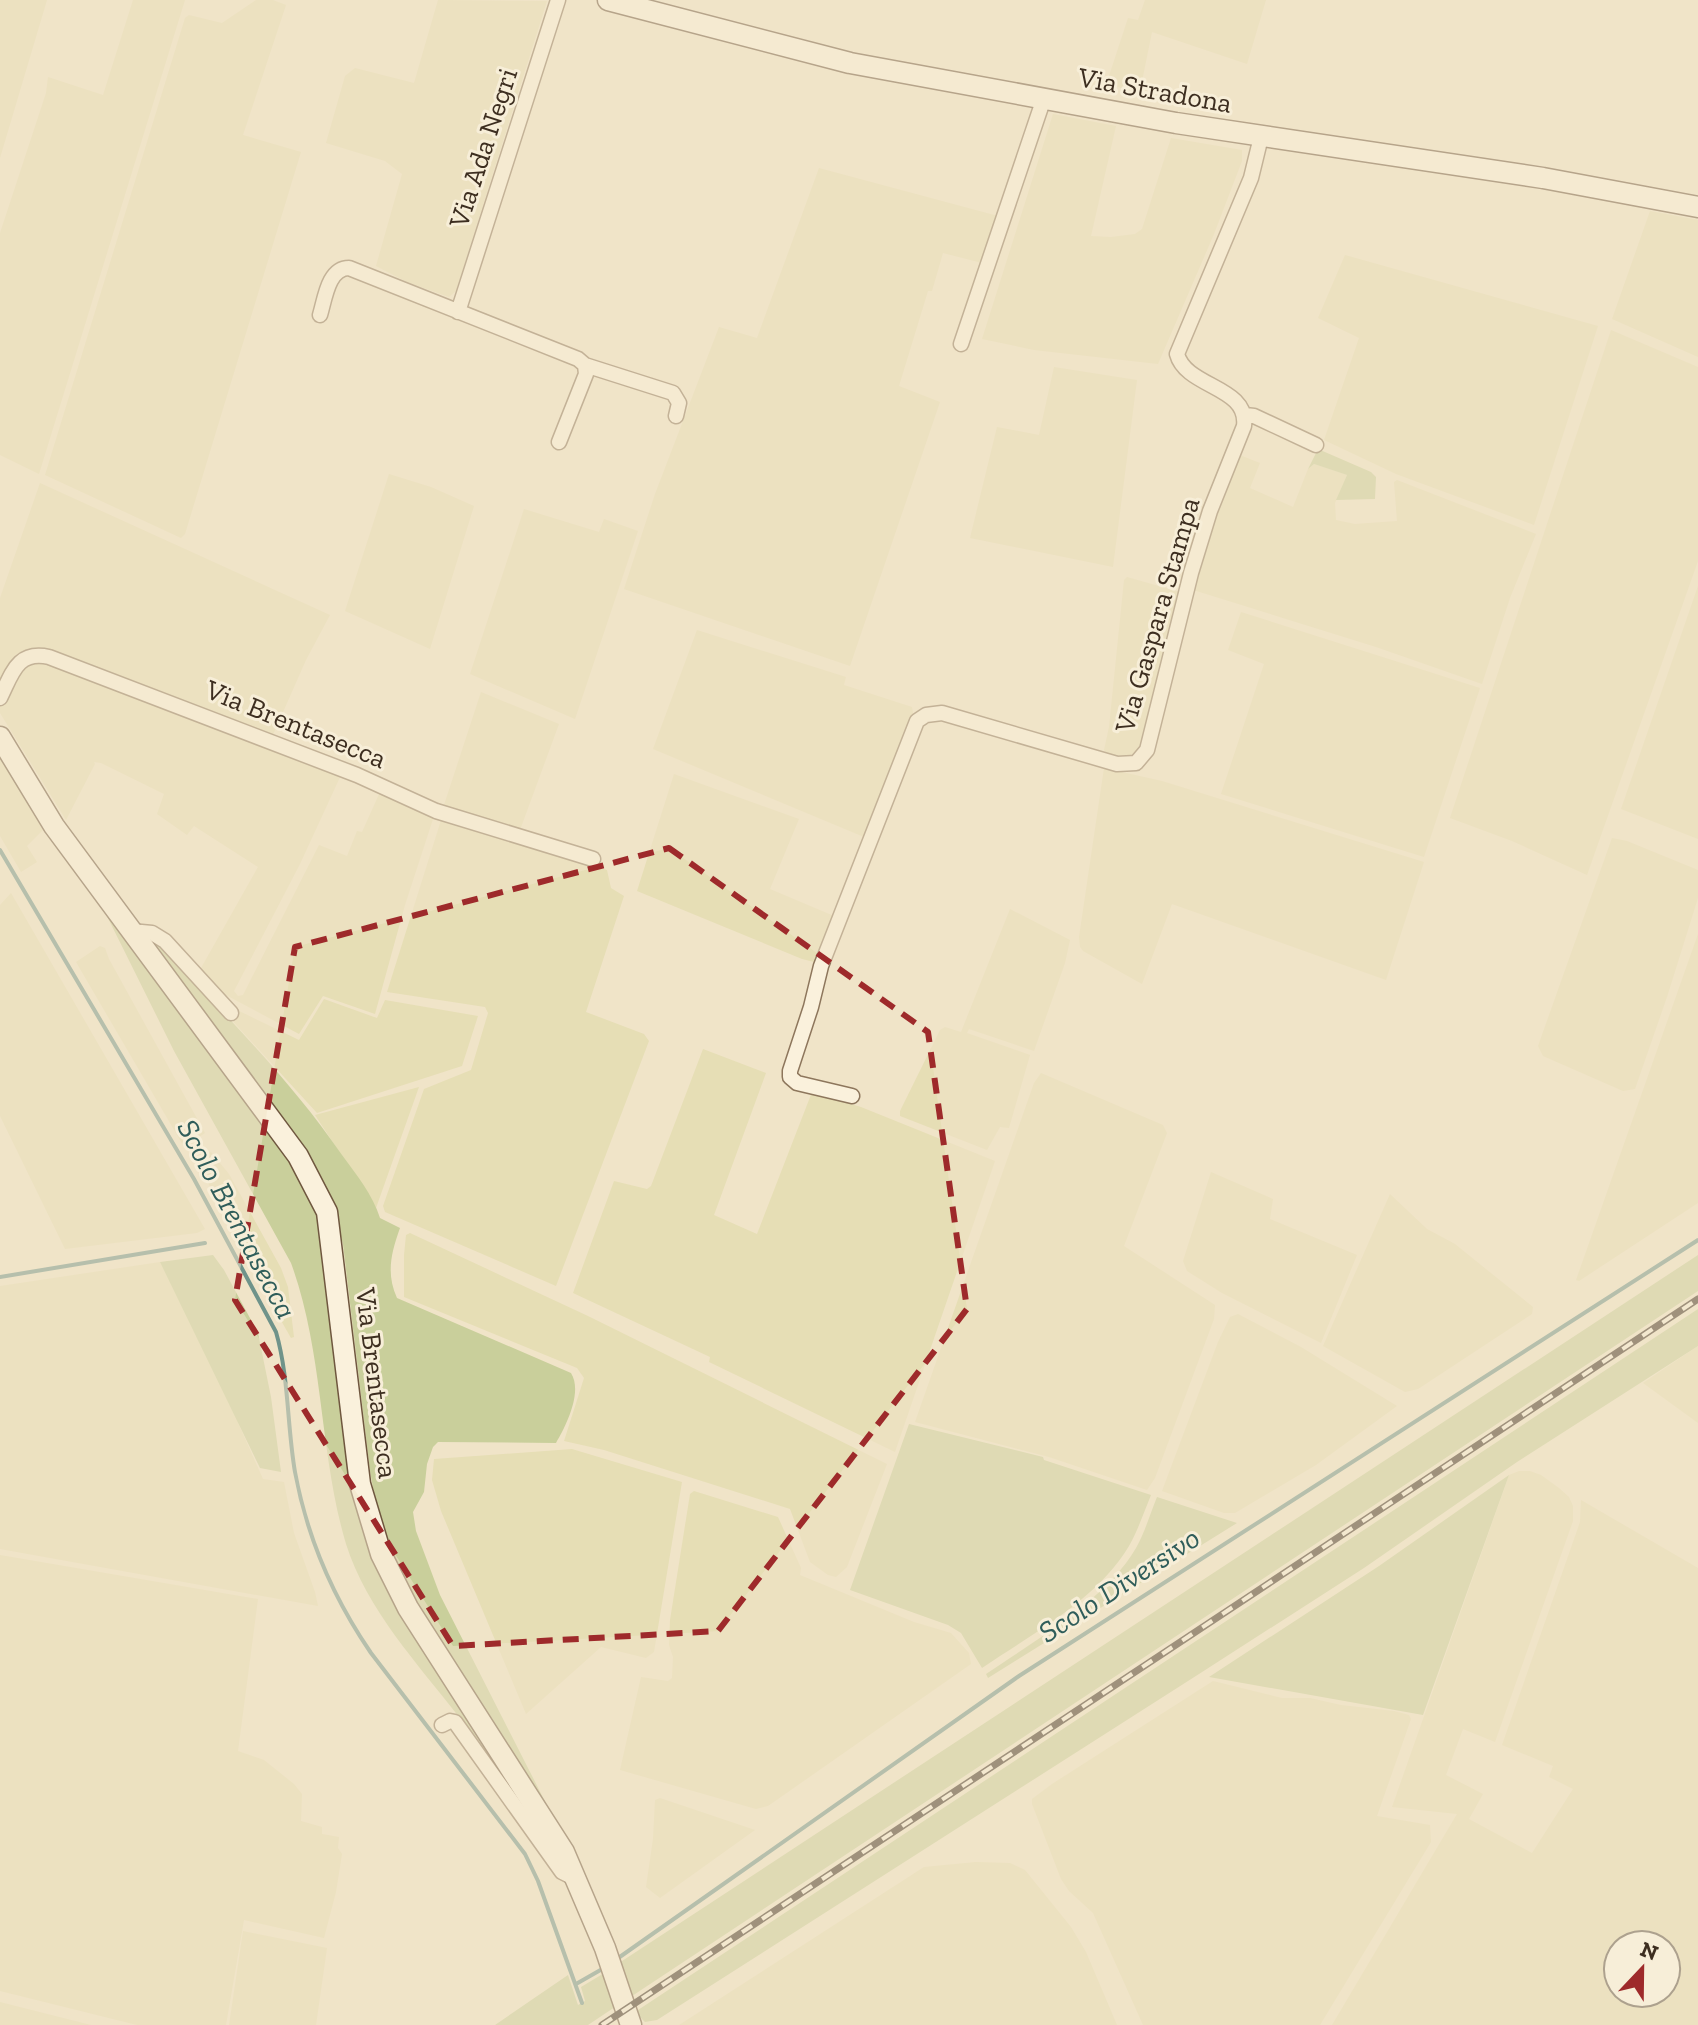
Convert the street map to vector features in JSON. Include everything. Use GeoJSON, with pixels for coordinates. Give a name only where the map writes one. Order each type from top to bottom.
{"type":"FeatureCollection","features":[{"type":"Feature","properties":{"kind":"street","name":"Via Ada Negri"},"geometry":{"type":"LineString","coordinates":[[458,312],[558,0]]}},
{"type":"Feature","properties":{"kind":"street","name":"Via Stradona"},"geometry":{"type":"LineString","coordinates":[[608,0],[850,63],[1261,137],[1543,178],[1698,207]]}},
{"type":"Feature","properties":{"kind":"street"},"geometry":{"type":"LineString","coordinates":[[961,344],[1044,98]]}},
{"type":"Feature","properties":{"kind":"street"},"geometry":{"type":"LineString","coordinates":[[1261,137],[1251,178],[1177,354],[1185,369],[1238,403],[1245,415],[1254,416],[1316,445]]}},
{"type":"Feature","properties":{"kind":"street"},"geometry":{"type":"LineString","coordinates":[[320,315],[335,273],[341,268],[349,268],[578,359],[585,365],[673,393],[679,403],[676,416]]}},
{"type":"Feature","properties":{"kind":"street"},"geometry":{"type":"LineString","coordinates":[[559,442],[586,374],[585,365]]}},
{"type":"Feature","properties":{"kind":"street","name":"Via Gaspara Stampa"},"geometry":{"type":"LineString","coordinates":[[852,1096],[797,1083],[790,1077],[792,1060],[811,1007],[821,966],[912,729],[926,715],[942,713],[1117,764],[1128,765],[1141,759],[1151,736],[1191,573],[1210,511],[1244,426],[1245,415]]}},
{"type":"Feature","properties":{"kind":"street","name":"Via Brentasecca"},"geometry":{"type":"LineString","coordinates":[[0,698],[20,663],[28,656],[49,657],[357,775],[422,805],[593,859]]}},
{"type":"Feature","properties":{"kind":"street","name":"Via Brentasecca"},"geometry":{"type":"LineString","coordinates":[[0,737],[54,826],[298,1156],[327,1212],[360,1484],[392,1578],[564,1852],[605,1948],[631,2025]]}},
{"type":"Feature","properties":{"kind":"street"},"geometry":{"type":"LineString","coordinates":[[131,931],[152,933],[165,941],[231,1013]]}},
{"type":"Feature","properties":{"kind":"street"},"geometry":{"type":"LineString","coordinates":[[442,1725],[455,1722],[562,1872],[576,1879]]}},
{"type":"Feature","properties":{"kind":"highlighted area"},"geometry":{"type":"Polygon","coordinates":[[[669,848],[928,1032],[967,1309],[718,1631],[453,1646],[235,1300],[295,947],[669,848]]]}},
{"type":"Feature","properties":{"kind":"shaded area"},"geometry":{"type":"Polygon","coordinates":[[[0,0],[47,0],[0,158],[0,0]]]}},
{"type":"Feature","properties":{"kind":"shaded area"},"geometry":{"type":"Polygon","coordinates":[[[133,0],[185,0],[39,474],[0,455],[0,233],[46,93],[48,77],[103,95],[133,0]]]}},
{"type":"Feature","properties":{"kind":"shaded area"},"geometry":{"type":"Polygon","coordinates":[[[256,0],[273,0],[286,5],[243,135],[301,152],[185,534],[181,538],[45,475],[185,18],[189,15],[222,23],[256,0]]]}},
{"type":"Feature","properties":{"kind":"shaded area"},"geometry":{"type":"Polygon","coordinates":[[[438,0],[547,1],[456,291],[449,297],[407,282],[376,266],[402,174],[385,161],[326,143],[345,76],[355,68],[414,83],[438,0]]]}},
{"type":"Feature","properties":{"kind":"shaded area"},"geometry":{"type":"Polygon","coordinates":[[[1145,0],[1266,0],[1247,64],[1152,32],[1139,96],[1107,82],[1128,18],[1138,20],[1145,0]]]}},
{"type":"Feature","properties":{"kind":"shaded area"},"geometry":{"type":"Polygon","coordinates":[[[1053,114],[1116,126],[1091,236],[1135,234],[1142,229],[1171,138],[1242,150],[1242,161],[1214,234],[1158,364],[1034,350],[982,339],[1053,114]]]}},
{"type":"Feature","properties":{"kind":"shaded area"},"geometry":{"type":"Polygon","coordinates":[[[819,168],[998,216],[982,263],[943,253],[932,291],[928,291],[899,386],[940,402],[850,666],[624,589],[655,494],[719,327],[757,338],[819,168]]]}},
{"type":"Feature","properties":{"kind":"shaded area"},"geometry":{"type":"Polygon","coordinates":[[[1650,211],[1698,220],[1698,357],[1612,319],[1650,211]]]}},
{"type":"Feature","properties":{"kind":"shaded area"},"geometry":{"type":"Polygon","coordinates":[[[1345,255],[1598,326],[1534,525],[1396,474],[1324,440],[1359,338],[1318,318],[1345,255]]]}},
{"type":"Feature","properties":{"kind":"shaded area"},"geometry":{"type":"Polygon","coordinates":[[[1611,330],[1698,367],[1698,561],[1587,875],[1512,841],[1450,818],[1611,330]]]}},
{"type":"Feature","properties":{"kind":"shaded area"},"geometry":{"type":"Polygon","coordinates":[[[1054,367],[1137,380],[1113,567],[970,538],[997,427],[1039,435],[1054,367]]]}},
{"type":"Feature","properties":{"kind":"shaded area"},"geometry":{"type":"Polygon","coordinates":[[[1237,454],[1260,463],[1250,488],[1293,507],[1308,469],[1314,464],[1347,475],[1335,503],[1336,520],[1355,524],[1397,521],[1394,482],[1397,480],[1536,534],[1510,598],[1482,684],[1190,589],[1237,454]]]}},
{"type":"Feature","properties":{"kind":"shaded area"},"geometry":{"type":"Polygon","coordinates":[[[389,474],[431,487],[474,506],[430,649],[345,611],[389,474]]]}},
{"type":"Feature","properties":{"kind":"shaded area"},"geometry":{"type":"Polygon","coordinates":[[[40,483],[330,615],[272,737],[45,649],[28,649],[15,655],[0,679],[0,598],[40,483]]]}},
{"type":"Feature","properties":{"kind":"shaded area"},"geometry":{"type":"Polygon","coordinates":[[[524,509],[599,532],[604,519],[638,531],[575,719],[470,674],[524,509]]]}},
{"type":"Feature","properties":{"kind":"shaded area"},"geometry":{"type":"Polygon","coordinates":[[[1127,577],[1180,592],[1143,748],[1131,759],[1108,755],[1104,750],[1124,580],[1127,577]]]}},
{"type":"Feature","properties":{"kind":"shaded area"},"geometry":{"type":"Polygon","coordinates":[[[1698,586],[1698,839],[1621,809],[1698,586]]]}},
{"type":"Feature","properties":{"kind":"shaded area"},"geometry":{"type":"Polygon","coordinates":[[[1241,612],[1480,688],[1424,857],[1221,794],[1264,664],[1228,650],[1241,612]]]}},
{"type":"Feature","properties":{"kind":"shaded area"},"geometry":{"type":"Polygon","coordinates":[[[697,630],[846,677],[844,685],[912,707],[913,713],[864,837],[653,749],[697,630]]]}},
{"type":"Feature","properties":{"kind":"shaded area"},"geometry":{"type":"Polygon","coordinates":[[[43,660],[341,775],[300,864],[234,991],[238,996],[243,995],[319,845],[347,856],[357,831],[362,832],[380,792],[434,816],[375,1014],[323,996],[299,1034],[224,994],[201,968],[258,867],[194,826],[187,835],[157,814],[164,794],[101,763],[94,762],[66,820],[0,713],[0,705],[24,665],[43,660]]]}},
{"type":"Feature","properties":{"kind":"shaded area"},"geometry":{"type":"Polygon","coordinates":[[[481,692],[559,724],[520,830],[444,805],[481,692]]]}},
{"type":"Feature","properties":{"kind":"shaded area"},"geometry":{"type":"Polygon","coordinates":[[[0,758],[43,830],[27,846],[37,862],[21,872],[0,836],[0,758]]]}},
{"type":"Feature","properties":{"kind":"shaded area"},"geometry":{"type":"Polygon","coordinates":[[[1104,768],[1162,781],[1424,862],[1386,980],[1172,904],[1142,984],[1083,951],[1079,937],[1104,768]]]}},
{"type":"Feature","properties":{"kind":"shaded area"},"geometry":{"type":"Polygon","coordinates":[[[674,774],[799,819],[770,889],[834,916],[814,962],[637,891],[674,774]]]}},
{"type":"Feature","properties":{"kind":"shaded area"},"geometry":{"type":"Polygon","coordinates":[[[442,817],[607,870],[611,888],[624,896],[586,1012],[644,1034],[649,1041],[556,1286],[385,1212],[383,1206],[424,1089],[471,1070],[488,1013],[485,1007],[387,992],[442,817]]]}},
{"type":"Feature","properties":{"kind":"shaded area"},"geometry":{"type":"Polygon","coordinates":[[[1612,838],[1627,841],[1698,870],[1698,898],[1667,997],[1635,1089],[1623,1091],[1543,1056],[1538,1046],[1612,838]]]}},
{"type":"Feature","properties":{"kind":"shaded area"},"geometry":{"type":"Polygon","coordinates":[[[11,893],[205,1229],[197,1233],[65,1249],[0,1116],[0,905],[11,893]]]}},
{"type":"Feature","properties":{"kind":"shaded area"},"geometry":{"type":"Polygon","coordinates":[[[1010,909],[1070,940],[1034,1051],[969,1029],[967,1033],[1030,1055],[1009,1128],[1000,1127],[987,1150],[900,1116],[900,1111],[940,1030],[945,1027],[961,1032],[1010,909]]]}},
{"type":"Feature","properties":{"kind":"shaded area"},"geometry":{"type":"Polygon","coordinates":[[[1698,934],[1698,1203],[1579,1281],[1576,1280],[1698,934]]]}},
{"type":"Feature","properties":{"kind":"shaded area"},"geometry":{"type":"Polygon","coordinates":[[[100,946],[105,948],[205,1133],[184,1147],[76,962],[100,946]]]}},
{"type":"Feature","properties":{"kind":"shaded area"},"geometry":{"type":"Polygon","coordinates":[[[324,999],[377,1018],[385,1000],[478,1016],[462,1066],[317,1113],[228,1016],[235,1009],[299,1040],[324,999]]]}},
{"type":"Feature","properties":{"kind":"shaded area"},"geometry":{"type":"Polygon","coordinates":[[[703,1049],[766,1073],[714,1215],[757,1234],[812,1092],[861,1107],[995,1161],[895,1452],[709,1362],[710,1357],[573,1293],[614,1181],[647,1189],[651,1186],[703,1049]]]}},
{"type":"Feature","properties":{"kind":"shaded area"},"geometry":{"type":"Polygon","coordinates":[[[1041,1073],[1163,1125],[1167,1133],[1124,1246],[1215,1305],[1214,1319],[1155,1478],[1147,1490],[1049,1457],[915,1422],[1034,1083],[1041,1073]]]}},
{"type":"Feature","properties":{"kind":"shaded area"},"geometry":{"type":"Polygon","coordinates":[[[419,1087],[376,1208],[315,1115],[419,1087]]]}},
{"type":"Feature","properties":{"kind":"shaded area"},"geometry":{"type":"Polygon","coordinates":[[[211,1152],[229,1174],[281,1268],[288,1287],[294,1337],[291,1338],[283,1324],[195,1163],[211,1152]]]}},
{"type":"Feature","properties":{"kind":"shaded area"},"geometry":{"type":"Polygon","coordinates":[[[1211,1172],[1273,1199],[1270,1219],[1357,1255],[1321,1343],[1222,1293],[1187,1271],[1183,1261],[1211,1172]]]}},
{"type":"Feature","properties":{"kind":"shaded area"},"geometry":{"type":"Polygon","coordinates":[[[1390,1194],[1427,1229],[1455,1244],[1533,1307],[1532,1314],[1418,1389],[1405,1392],[1323,1346],[1390,1194]]]}},
{"type":"Feature","properties":{"kind":"shaded area"},"geometry":{"type":"Polygon","coordinates":[[[410,1233],[588,1316],[887,1464],[847,1567],[836,1577],[810,1562],[790,1509],[604,1450],[564,1441],[584,1378],[577,1368],[404,1297],[404,1255],[406,1235],[410,1233]]]}},
{"type":"Feature","properties":{"kind":"shaded area"},"geometry":{"type":"Polygon","coordinates":[[[160,1262],[229,1395],[263,1479],[284,1482],[294,1533],[318,1606],[0,1549],[0,1286],[160,1262]]]}},
{"type":"Feature","properties":{"kind":"shaded area"},"geometry":{"type":"Polygon","coordinates":[[[1238,1314],[1301,1347],[1397,1406],[1316,1465],[1235,1513],[1224,1513],[1162,1491],[1218,1342],[1230,1317],[1238,1314]]]}},
{"type":"Feature","properties":{"kind":"shaded area"},"geometry":{"type":"Polygon","coordinates":[[[1698,1346],[1698,1423],[1643,1383],[1698,1346]]]}},
{"type":"Feature","properties":{"kind":"shaded area"},"geometry":{"type":"Polygon","coordinates":[[[572,1449],[682,1482],[654,1652],[646,1658],[601,1647],[526,1714],[441,1511],[432,1480],[434,1459],[572,1449]]]}},
{"type":"Feature","properties":{"kind":"shaded area"},"geometry":{"type":"Polygon","coordinates":[[[1530,1471],[1541,1475],[1569,1497],[1573,1506],[1573,1521],[1495,1742],[1463,1729],[1446,1775],[1483,1794],[1469,1819],[1532,1853],[1573,1789],[1549,1777],[1553,1766],[1502,1745],[1580,1522],[1581,1500],[1698,1568],[1698,2025],[1332,2025],[1457,1814],[1392,1807],[1509,1475],[1530,1471]]]}},
{"type":"Feature","properties":{"kind":"shaded area"},"geometry":{"type":"Polygon","coordinates":[[[694,1491],[778,1517],[801,1568],[800,1575],[914,1622],[951,1633],[969,1653],[971,1664],[768,1806],[756,1809],[620,1770],[641,1677],[668,1681],[672,1678],[670,1620],[690,1494],[694,1491]]]}},
{"type":"Feature","properties":{"kind":"shaded area"},"geometry":{"type":"Polygon","coordinates":[[[0,1555],[258,1599],[238,1751],[264,1760],[294,1784],[302,1794],[301,1821],[322,1827],[322,1834],[339,1837],[338,1848],[342,1854],[324,1938],[244,1920],[226,2025],[137,2025],[0,1991],[0,1555]]]}},
{"type":"Feature","properties":{"kind":"shaded area"},"geometry":{"type":"Polygon","coordinates":[[[1213,1681],[1282,1698],[1310,1698],[1394,1711],[1409,1715],[1411,1719],[1377,1816],[1430,1825],[1431,1842],[1320,2025],[1143,2025],[1093,1913],[1061,1879],[1032,1804],[1032,1799],[1052,1784],[1213,1681]]]}},
{"type":"Feature","properties":{"kind":"shaded area"},"geometry":{"type":"Polygon","coordinates":[[[660,1798],[755,1830],[660,1898],[646,1887],[655,1800],[660,1798]]]}},
{"type":"Feature","properties":{"kind":"shaded area"},"geometry":{"type":"Polygon","coordinates":[[[976,1862],[1010,1863],[1025,1870],[1071,1927],[1086,1952],[1117,2025],[679,2025],[924,1867],[976,1862]]]}},
{"type":"Feature","properties":{"kind":"shaded area"},"geometry":{"type":"Polygon","coordinates":[[[243,1931],[327,1948],[316,2025],[229,2025],[243,1931]]]}},
{"type":"Feature","properties":{"kind":"shaded area"},"geometry":{"type":"Polygon","coordinates":[[[0,2002],[91,2025],[0,2025],[0,2002]]]}},
{"type":"Feature","properties":{"kind":"green space"},"geometry":{"type":"Polygon","coordinates":[[[1318,449],[1371,472],[1376,477],[1375,499],[1336,500],[1347,475],[1314,464],[1308,469],[1318,449]]]}},
{"type":"Feature","properties":{"kind":"green space"},"geometry":{"type":"Polygon","coordinates":[[[99,900],[297,1165],[321,1210],[325,1279],[352,1488],[540,1825],[395,1635],[355,1568],[337,1509],[310,1332],[291,1263],[174,1051],[99,900]]]}},
{"type":"Feature","properties":{"kind":"green space"},"geometry":{"type":"Polygon","coordinates":[[[147,939],[162,947],[279,1073],[358,1177],[380,1218],[400,1228],[391,1263],[397,1298],[571,1373],[574,1399],[556,1443],[438,1442],[427,1464],[424,1492],[413,1512],[416,1531],[440,1595],[558,1827],[400,1580],[379,1521],[370,1471],[343,1244],[334,1213],[147,939]]]}},
{"type":"Feature","properties":{"kind":"green space"},"geometry":{"type":"Polygon","coordinates":[[[213,1255],[258,1333],[281,1472],[260,1468],[160,1262],[213,1255]]]}},
{"type":"Feature","properties":{"kind":"green space"},"geometry":{"type":"Polygon","coordinates":[[[1698,1255],[1698,1291],[629,1998],[616,1965],[1698,1255]]]}},
{"type":"Feature","properties":{"kind":"green space"},"geometry":{"type":"Polygon","coordinates":[[[1698,1309],[1698,1346],[1517,1462],[1364,1568],[657,2020],[645,2022],[635,2012],[1698,1309]]]}},
{"type":"Feature","properties":{"kind":"green space"},"geometry":{"type":"Polygon","coordinates":[[[909,1424],[1043,1457],[1044,1460],[1151,1495],[1129,1546],[1100,1583],[1042,1629],[982,1668],[961,1633],[948,1625],[850,1590],[909,1424]]]}},
{"type":"Feature","properties":{"kind":"green space"},"geometry":{"type":"Polygon","coordinates":[[[1509,1475],[1423,1715],[1209,1677],[1379,1566],[1509,1475]]]}},
{"type":"Feature","properties":{"kind":"green space"},"geometry":{"type":"Polygon","coordinates":[[[1157,1497],[1237,1523],[988,1678],[986,1674],[1068,1618],[1107,1585],[1136,1548],[1157,1497]]]}},
{"type":"Feature","properties":{"kind":"green space"},"geometry":{"type":"Polygon","coordinates":[[[606,1972],[618,2005],[588,2025],[495,2025],[568,1975],[578,2005],[585,2001],[581,1987],[606,1972]]]}},
{"type":"Feature","properties":{"kind":"waterway","name":"Scolo Brentasecca"},"geometry":{"type":"LineString","coordinates":[[0,850],[194,1179],[276,1332],[300,1496],[315,1544],[345,1611],[371,1653],[525,1854],[538,1881],[582,2003]]}},
{"type":"Feature","properties":{"kind":"waterway","name":"Scolo Diversivo"},"geometry":{"type":"LineString","coordinates":[[614,1961],[1019,1676],[1698,1240]]}},
{"type":"Feature","properties":{"kind":"waterway"},"geometry":{"type":"LineString","coordinates":[[0,1277],[205,1243]]}},
{"type":"Feature","properties":{"kind":"waterway","name":"Scolo Diversivo"},"geometry":{"type":"LineString","coordinates":[[576,1984],[604,1968]]}},
{"type":"Feature","properties":{"kind":"railway"},"geometry":{"type":"LineString","coordinates":[[602,2025],[1698,1299]]}}]}
